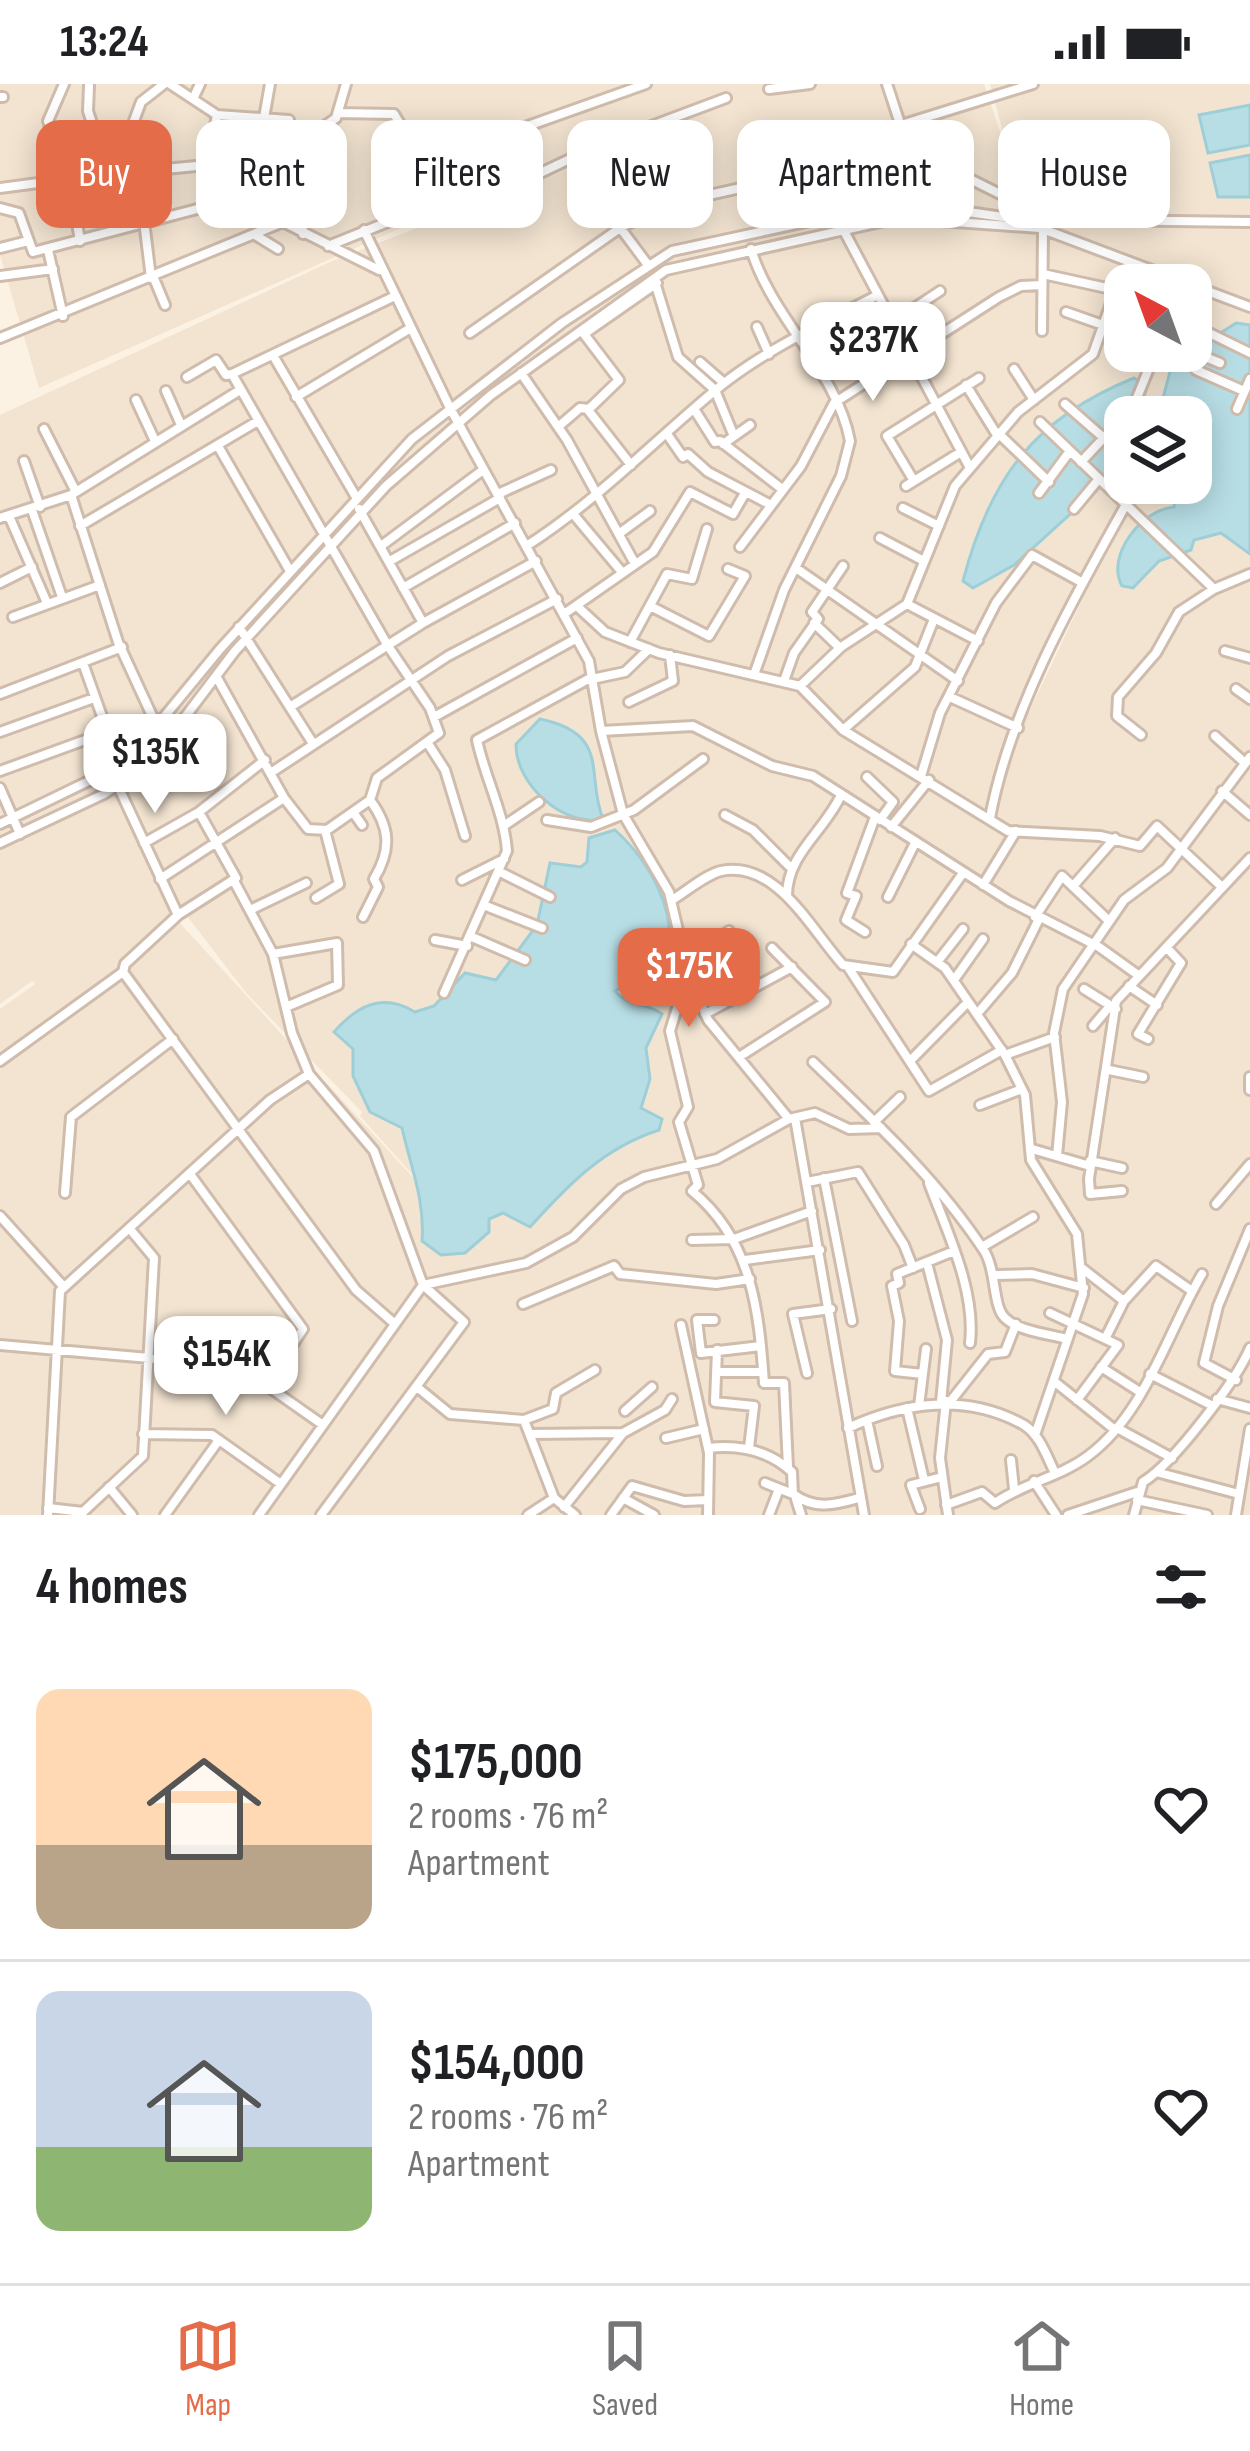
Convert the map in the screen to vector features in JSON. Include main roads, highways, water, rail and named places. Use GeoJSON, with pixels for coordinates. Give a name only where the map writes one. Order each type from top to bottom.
{"type":"FeatureCollection","features":[{"type":"Feature","properties":{"kind":"water"},"geometry":{"type":"Polygon","coordinates":[[[1250,105],[1250,145],[1208,153],[1199,115],[1250,105]]]}},
{"type":"Feature","properties":{"kind":"water"},"geometry":{"type":"Polygon","coordinates":[[[1250,155],[1250,197],[1218,197],[1210,163],[1250,155]]]}},
{"type":"Feature","properties":{"kind":"water"},"geometry":{"type":"Polygon","coordinates":[[[1236,323],[1250,325],[1250,554],[1221,533],[1194,540],[1191,550],[1159,561],[1133,588],[1122,586],[1119,561],[1139,525],[1174,504],[1212,504],[1212,396],[1164,396],[1170,372],[1212,372],[1212,338],[1236,323]]]}},
{"type":"Feature","properties":{"kind":"water"},"geometry":{"type":"Polygon","coordinates":[[[1134,378],[1145,385],[1145,396],[1104,396],[1104,483],[1014,565],[973,588],[963,581],[987,511],[1003,482],[1044,432],[1099,394],[1134,378]]]}},
{"type":"Feature","properties":{"kind":"water"},"geometry":{"type":"Polygon","coordinates":[[[540,719],[563,726],[587,746],[603,819],[573,817],[558,810],[524,774],[516,744],[540,719]]]}},
{"type":"Feature","properties":{"kind":"water"},"geometry":{"type":"Polygon","coordinates":[[[615,830],[650,873],[669,926],[666,963],[615,991],[662,1014],[646,1048],[650,1079],[641,1108],[662,1119],[659,1130],[604,1158],[530,1227],[503,1213],[489,1219],[489,1232],[465,1253],[441,1255],[422,1241],[419,1198],[402,1128],[370,1112],[353,1076],[353,1049],[334,1032],[371,1005],[392,1003],[415,1012],[434,1006],[465,973],[496,980],[537,925],[550,863],[581,867],[587,862],[589,838],[615,830]]]}}]}
